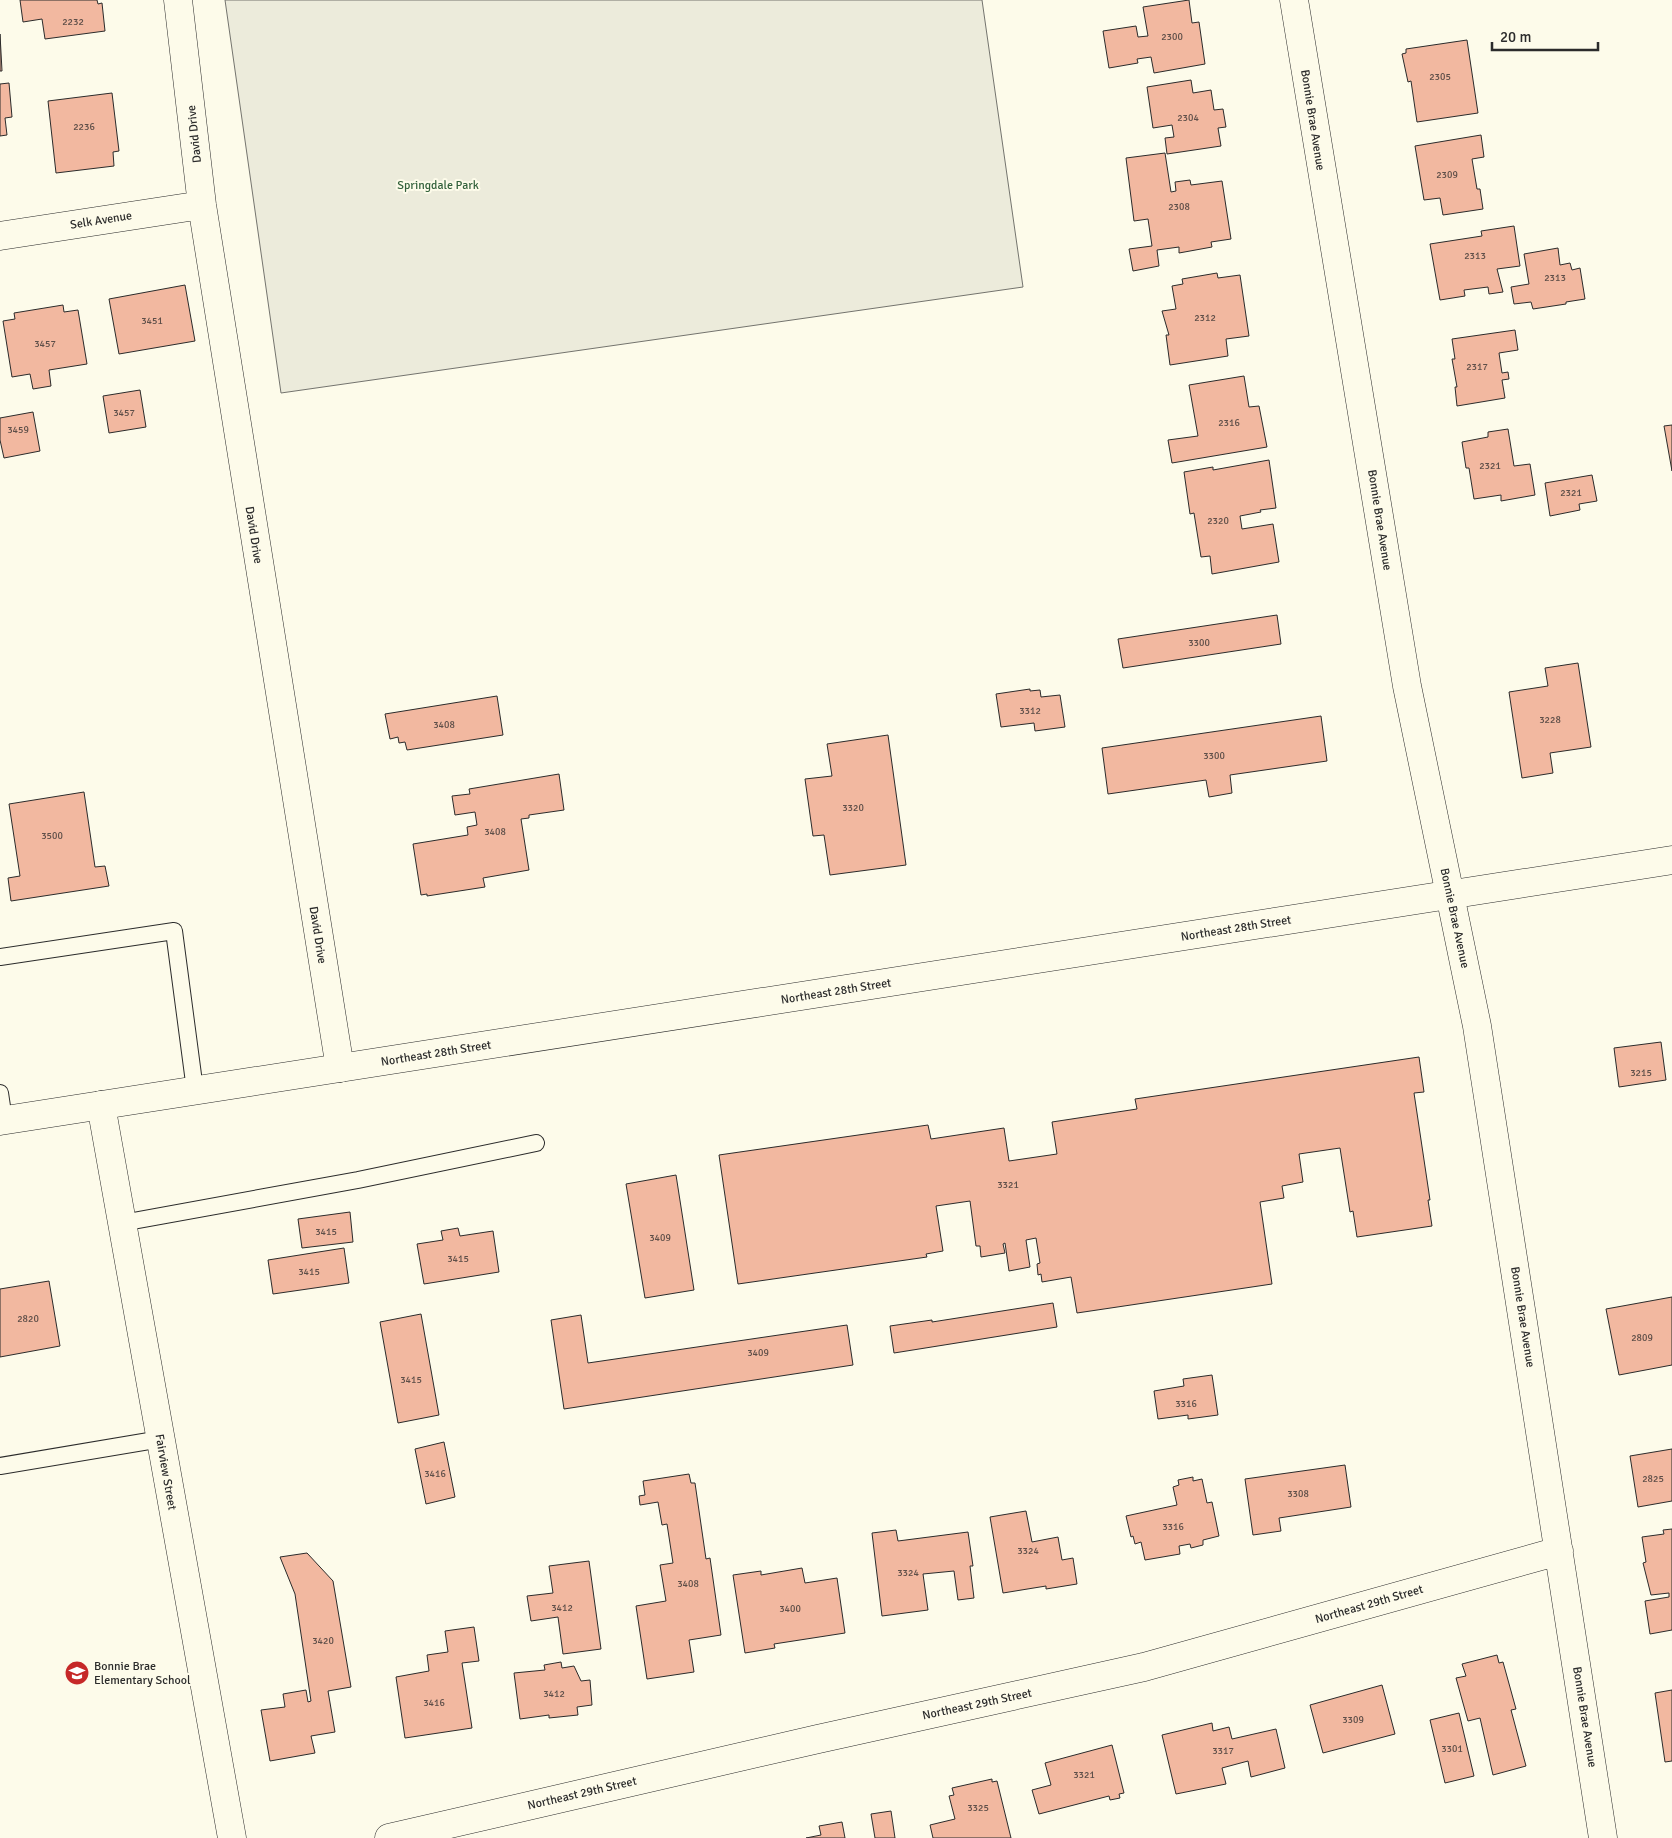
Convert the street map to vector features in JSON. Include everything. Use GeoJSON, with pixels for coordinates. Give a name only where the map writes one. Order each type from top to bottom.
{"type":"FeatureCollection","features":[{"type":"Feature","properties":{"kind":"street","name":"David Drive"},"geometry":{"type":"LineString","coordinates":[[178,0],[202,205],[340,1068]]}},
{"type":"Feature","properties":{"kind":"street","name":"Bonnie Brae Avenue"},"geometry":{"type":"LineString","coordinates":[[1294,0],[1407,686],[1477,1026],[1560,1550],[1603,1838]]}},
{"type":"Feature","properties":{"kind":"street","name":"Selk Avenue"},"geometry":{"type":"LineString","coordinates":[[0,236],[202,205]]}},
{"type":"Feature","properties":{"kind":"street","name":"Northeast 28th Street"},"geometry":{"type":"LineString","coordinates":[[2,1120],[1672,860]]}},
{"type":"Feature","properties":{"kind":"street","name":"Fairview Street"},"geometry":{"type":"LineString","coordinates":[[101,1105],[232,1838]]}},
{"type":"Feature","properties":{"kind":"street","name":"Northeast 29th Street"},"geometry":{"type":"LineString","coordinates":[[389,1838],[818,1739],[1144,1667],[1560,1550]]}},
{"type":"Feature","properties":{"kind":"lane"},"geometry":{"type":"LineString","coordinates":[[0,957],[174,931],[195,1090]]}},
{"type":"Feature","properties":{"kind":"lane"},"geometry":{"type":"LineString","coordinates":[[0,1093],[2,1120]]}},
{"type":"Feature","properties":{"kind":"lane"},"geometry":{"type":"LineString","coordinates":[[122,1223],[358,1180],[536,1143]]}},
{"type":"Feature","properties":{"kind":"lane"},"geometry":{"type":"LineString","coordinates":[[0,1466],[161,1439]]}},
{"type":"Feature","properties":{"kind":"green space","name":"Springdale Park"},"geometry":{"type":"Polygon","coordinates":[[[225,0],[982,0],[1023,287],[281,393],[225,0]]]}},
{"type":"Feature","properties":{"kind":"building"},"geometry":{"type":"Polygon","coordinates":[[[20,0],[97,0],[98,4],[102,3],[105,31],[45,39],[42,19],[23,22],[20,0]]]}},
{"type":"Feature","properties":{"kind":"building"},"geometry":{"type":"Polygon","coordinates":[[[1189,0],[1192,23],[1199,22],[1205,64],[1154,73],[1151,57],[1137,59],[1138,63],[1109,68],[1103,31],[1136,26],[1138,37],[1148,36],[1143,7],[1189,0]]]}},
{"type":"Feature","properties":{"kind":"building"},"geometry":{"type":"Polygon","coordinates":[[[0,34],[2,71],[0,71],[0,34]]]}},
{"type":"Feature","properties":{"kind":"building"},"geometry":{"type":"Polygon","coordinates":[[[1467,40],[1478,113],[1417,122],[1411,81],[1408,82],[1402,54],[1406,53],[1406,49],[1467,40]]]}},
{"type":"Feature","properties":{"kind":"building"},"geometry":{"type":"Polygon","coordinates":[[[1191,80],[1193,93],[1211,90],[1214,110],[1223,109],[1226,127],[1218,128],[1221,146],[1167,154],[1165,138],[1174,137],[1172,125],[1153,128],[1147,87],[1191,80]]]}},
{"type":"Feature","properties":{"kind":"building"},"geometry":{"type":"Polygon","coordinates":[[[9,83],[12,117],[5,118],[7,135],[0,136],[0,84],[9,83]]]}},
{"type":"Feature","properties":{"kind":"building"},"geometry":{"type":"Polygon","coordinates":[[[112,93],[119,151],[113,152],[114,166],[56,173],[48,101],[112,93]]]}},
{"type":"Feature","properties":{"kind":"building"},"geometry":{"type":"Polygon","coordinates":[[[1481,135],[1484,157],[1472,159],[1477,189],[1480,189],[1483,209],[1443,215],[1440,198],[1424,200],[1415,146],[1481,135]]]}},
{"type":"Feature","properties":{"kind":"building"},"geometry":{"type":"Polygon","coordinates":[[[1165,153],[1171,192],[1176,191],[1175,182],[1190,180],[1191,185],[1222,181],[1231,239],[1211,242],[1212,247],[1179,253],[1179,247],[1157,250],[1159,266],[1133,271],[1129,249],[1152,246],[1148,219],[1134,221],[1126,158],[1165,153]]]}},
{"type":"Feature","properties":{"kind":"building"},"geometry":{"type":"Polygon","coordinates":[[[1514,226],[1520,266],[1497,269],[1503,292],[1489,294],[1488,287],[1464,290],[1465,296],[1440,300],[1430,244],[1482,236],[1481,231],[1514,226]]]}},
{"type":"Feature","properties":{"kind":"building"},"geometry":{"type":"Polygon","coordinates":[[[1558,248],[1560,265],[1570,263],[1572,270],[1580,268],[1585,299],[1533,309],[1531,302],[1514,304],[1511,287],[1529,284],[1524,254],[1558,248]]]}},
{"type":"Feature","properties":{"kind":"building"},"geometry":{"type":"Polygon","coordinates":[[[1217,273],[1218,278],[1240,275],[1249,336],[1226,339],[1228,356],[1170,365],[1166,335],[1169,335],[1162,311],[1176,309],[1172,286],[1183,284],[1182,279],[1217,273]]]}},
{"type":"Feature","properties":{"kind":"building"},"geometry":{"type":"Polygon","coordinates":[[[185,285],[195,341],[119,354],[109,299],[185,285]]]}},
{"type":"Feature","properties":{"kind":"building"},"geometry":{"type":"Polygon","coordinates":[[[63,305],[64,312],[78,310],[87,364],[49,370],[51,386],[33,389],[30,374],[12,377],[3,321],[15,319],[14,313],[63,305]]]}},
{"type":"Feature","properties":{"kind":"building"},"geometry":{"type":"Polygon","coordinates":[[[1515,330],[1518,350],[1499,353],[1502,373],[1508,372],[1509,379],[1502,380],[1505,398],[1457,406],[1455,387],[1457,387],[1452,359],[1455,359],[1452,339],[1515,330]]]}},
{"type":"Feature","properties":{"kind":"building"},"geometry":{"type":"Polygon","coordinates":[[[1244,376],[1249,407],[1259,406],[1267,447],[1172,463],[1168,440],[1198,436],[1189,385],[1244,376]]]}},
{"type":"Feature","properties":{"kind":"building"},"geometry":{"type":"Polygon","coordinates":[[[140,390],[146,427],[109,433],[103,396],[140,390]]]}},
{"type":"Feature","properties":{"kind":"building"},"geometry":{"type":"Polygon","coordinates":[[[33,412],[40,451],[4,458],[0,440],[0,418],[33,412]]]}},
{"type":"Feature","properties":{"kind":"building"},"geometry":{"type":"Polygon","coordinates":[[[1672,425],[1672,471],[1664,426],[1672,425]]]}},
{"type":"Feature","properties":{"kind":"building"},"geometry":{"type":"Polygon","coordinates":[[[1508,429],[1514,466],[1530,464],[1535,495],[1501,501],[1501,495],[1474,499],[1462,442],[1488,437],[1488,432],[1508,429]]]}},
{"type":"Feature","properties":{"kind":"building"},"geometry":{"type":"Polygon","coordinates":[[[1269,460],[1276,508],[1260,510],[1261,512],[1240,516],[1242,529],[1273,524],[1279,562],[1212,574],[1210,556],[1201,557],[1194,513],[1190,514],[1184,472],[1213,467],[1213,470],[1269,460]]]}},
{"type":"Feature","properties":{"kind":"building"},"geometry":{"type":"Polygon","coordinates":[[[1592,475],[1597,501],[1579,504],[1580,510],[1550,516],[1545,483],[1592,475]]]}},
{"type":"Feature","properties":{"kind":"building"},"geometry":{"type":"Polygon","coordinates":[[[1277,615],[1281,644],[1123,668],[1118,639],[1277,615]]]}},
{"type":"Feature","properties":{"kind":"building"},"geometry":{"type":"Polygon","coordinates":[[[1578,663],[1591,747],[1550,753],[1553,773],[1522,778],[1509,692],[1548,686],[1545,668],[1578,663]]]}},
{"type":"Feature","properties":{"kind":"building"},"geometry":{"type":"Polygon","coordinates":[[[1030,689],[1030,691],[1040,690],[1041,697],[1060,695],[1065,727],[1035,731],[1034,723],[1001,727],[996,694],[1030,689]]]}},
{"type":"Feature","properties":{"kind":"building"},"geometry":{"type":"Polygon","coordinates":[[[497,696],[503,735],[407,750],[405,742],[399,743],[398,737],[390,739],[385,714],[497,696]]]}},
{"type":"Feature","properties":{"kind":"building"},"geometry":{"type":"Polygon","coordinates":[[[1321,716],[1327,761],[1230,775],[1232,793],[1209,797],[1206,780],[1108,794],[1102,748],[1321,716]]]}},
{"type":"Feature","properties":{"kind":"building"},"geometry":{"type":"Polygon","coordinates":[[[888,735],[906,865],[830,875],[824,835],[813,836],[805,779],[832,776],[827,744],[888,735]]]}},
{"type":"Feature","properties":{"kind":"building"},"geometry":{"type":"Polygon","coordinates":[[[559,774],[564,810],[529,815],[529,818],[521,819],[529,870],[483,878],[485,887],[427,896],[427,894],[421,895],[413,844],[468,835],[467,827],[477,825],[475,812],[455,815],[452,796],[470,794],[469,789],[559,774]]]}},
{"type":"Feature","properties":{"kind":"building"},"geometry":{"type":"Polygon","coordinates":[[[84,792],[95,867],[105,866],[109,886],[11,901],[8,878],[20,876],[9,804],[84,792]]]}},
{"type":"Feature","properties":{"kind":"building"},"geometry":{"type":"Polygon","coordinates":[[[1661,1042],[1666,1080],[1619,1087],[1614,1048],[1661,1042]]]}},
{"type":"Feature","properties":{"kind":"building"},"geometry":{"type":"Polygon","coordinates":[[[1419,1057],[1424,1092],[1414,1093],[1430,1200],[1428,1200],[1432,1226],[1357,1237],[1353,1211],[1350,1212],[1340,1148],[1299,1154],[1303,1182],[1282,1186],[1284,1198],[1260,1202],[1272,1284],[1077,1313],[1071,1277],[1042,1282],[1041,1274],[1038,1275],[1037,1264],[1040,1263],[1036,1238],[1026,1240],[1030,1267],[1009,1271],[1005,1243],[1003,1244],[1005,1253],[981,1257],[980,1246],[976,1246],[970,1201],[936,1206],[943,1251],[926,1254],[927,1257],[738,1284],[719,1155],[928,1125],[931,1139],[1004,1128],[1009,1161],[1057,1154],[1052,1122],[1137,1109],[1135,1099],[1419,1057]]]}},
{"type":"Feature","properties":{"kind":"building"},"geometry":{"type":"Polygon","coordinates":[[[676,1175],[694,1290],[645,1298],[626,1184],[676,1175]]]}},
{"type":"Feature","properties":{"kind":"building"},"geometry":{"type":"Polygon","coordinates":[[[350,1212],[353,1242],[302,1248],[298,1219],[350,1212]]]}},
{"type":"Feature","properties":{"kind":"building"},"geometry":{"type":"Polygon","coordinates":[[[458,1228],[460,1236],[493,1231],[499,1272],[424,1284],[417,1244],[443,1240],[441,1231],[458,1228]]]}},
{"type":"Feature","properties":{"kind":"building"},"geometry":{"type":"Polygon","coordinates":[[[344,1248],[349,1283],[273,1294],[268,1260],[344,1248]]]}},
{"type":"Feature","properties":{"kind":"building"},"geometry":{"type":"Polygon","coordinates":[[[49,1281],[60,1346],[0,1357],[0,1289],[49,1281]]]}},
{"type":"Feature","properties":{"kind":"building"},"geometry":{"type":"Polygon","coordinates":[[[1672,1297],[1672,1365],[1619,1375],[1606,1309],[1672,1297]]]}},
{"type":"Feature","properties":{"kind":"building"},"geometry":{"type":"Polygon","coordinates":[[[1053,1303],[1057,1327],[894,1353],[890,1326],[932,1320],[932,1322],[1053,1303]]]}},
{"type":"Feature","properties":{"kind":"building"},"geometry":{"type":"Polygon","coordinates":[[[421,1314],[439,1415],[398,1423],[380,1322],[421,1314]]]}},
{"type":"Feature","properties":{"kind":"building"},"geometry":{"type":"Polygon","coordinates":[[[581,1315],[588,1363],[847,1325],[853,1365],[564,1409],[551,1320],[581,1315]]]}},
{"type":"Feature","properties":{"kind":"building"},"geometry":{"type":"Polygon","coordinates":[[[1212,1375],[1218,1415],[1188,1419],[1188,1415],[1158,1419],[1154,1391],[1184,1386],[1183,1379],[1212,1375]]]}},
{"type":"Feature","properties":{"kind":"building"},"geometry":{"type":"Polygon","coordinates":[[[444,1442],[455,1497],[426,1504],[415,1449],[444,1442]]]}},
{"type":"Feature","properties":{"kind":"building"},"geometry":{"type":"Polygon","coordinates":[[[1672,1449],[1672,1501],[1638,1507],[1630,1456],[1672,1449]]]}},
{"type":"Feature","properties":{"kind":"building"},"geometry":{"type":"Polygon","coordinates":[[[1345,1465],[1351,1507],[1279,1518],[1281,1531],[1253,1535],[1245,1479],[1345,1465]]]}},
{"type":"Feature","properties":{"kind":"building"},"geometry":{"type":"Polygon","coordinates":[[[689,1474],[691,1483],[695,1483],[706,1559],[710,1558],[721,1635],[689,1640],[694,1672],[647,1679],[636,1606],[666,1601],[660,1565],[673,1563],[667,1524],[662,1525],[658,1502],[640,1505],[639,1496],[645,1495],[643,1481],[689,1474]]]}},
{"type":"Feature","properties":{"kind":"building"},"geometry":{"type":"Polygon","coordinates":[[[1193,1477],[1193,1481],[1202,1479],[1207,1503],[1212,1502],[1219,1536],[1203,1540],[1203,1545],[1191,1548],[1190,1544],[1179,1546],[1180,1554],[1145,1560],[1141,1542],[1135,1544],[1133,1536],[1131,1537],[1126,1516],[1177,1505],[1173,1487],[1179,1485],[1178,1480],[1193,1477]]]}},
{"type":"Feature","properties":{"kind":"building"},"geometry":{"type":"Polygon","coordinates":[[[1026,1511],[1032,1542],[1058,1537],[1062,1560],[1073,1558],[1077,1584],[1046,1589],[1046,1586],[1003,1593],[990,1517],[1026,1511]]]}},
{"type":"Feature","properties":{"kind":"building"},"geometry":{"type":"Polygon","coordinates":[[[1672,1529],[1672,1630],[1650,1634],[1645,1601],[1669,1597],[1669,1593],[1651,1595],[1643,1563],[1646,1562],[1642,1537],[1664,1534],[1663,1530],[1672,1529]]]}},
{"type":"Feature","properties":{"kind":"building"},"geometry":{"type":"Polygon","coordinates":[[[896,1530],[898,1541],[968,1532],[973,1566],[970,1566],[974,1598],[958,1600],[954,1571],[923,1574],[928,1610],[882,1616],[872,1533],[896,1530]]]}},
{"type":"Feature","properties":{"kind":"building"},"geometry":{"type":"Polygon","coordinates":[[[307,1553],[333,1581],[351,1687],[328,1691],[335,1732],[311,1736],[315,1753],[270,1761],[261,1710],[285,1707],[283,1694],[306,1690],[308,1702],[311,1701],[295,1594],[280,1557],[307,1553]]]}},
{"type":"Feature","properties":{"kind":"building"},"geometry":{"type":"Polygon","coordinates":[[[589,1561],[601,1649],[563,1654],[558,1617],[531,1621],[527,1596],[553,1593],[549,1566],[589,1561]]]}},
{"type":"Feature","properties":{"kind":"building"},"geometry":{"type":"Polygon","coordinates":[[[802,1568],[805,1583],[837,1578],[845,1633],[774,1644],[775,1648],[745,1653],[733,1575],[761,1571],[761,1575],[802,1568]]]}},
{"type":"Feature","properties":{"kind":"building"},"geometry":{"type":"Polygon","coordinates":[[[474,1627],[479,1661],[462,1663],[472,1728],[405,1738],[396,1677],[429,1671],[427,1655],[448,1652],[445,1631],[474,1627]]]}},
{"type":"Feature","properties":{"kind":"building"},"geometry":{"type":"Polygon","coordinates":[[[1497,1655],[1499,1663],[1503,1662],[1516,1709],[1511,1710],[1526,1766],[1493,1775],[1480,1718],[1468,1721],[1456,1678],[1466,1676],[1462,1664],[1497,1655]]]}},
{"type":"Feature","properties":{"kind":"building"},"geometry":{"type":"Polygon","coordinates":[[[561,1662],[562,1668],[574,1666],[581,1681],[590,1680],[592,1705],[577,1707],[578,1715],[549,1718],[549,1715],[520,1719],[514,1673],[545,1670],[544,1665],[561,1662]]]}},
{"type":"Feature","properties":{"kind":"building"},"geometry":{"type":"Polygon","coordinates":[[[1382,1685],[1395,1734],[1323,1753],[1310,1705],[1382,1685]]]}},
{"type":"Feature","properties":{"kind":"building"},"geometry":{"type":"Polygon","coordinates":[[[1672,1690],[1672,1761],[1665,1762],[1655,1693],[1672,1690]]]}},
{"type":"Feature","properties":{"kind":"building"},"geometry":{"type":"Polygon","coordinates":[[[1459,1713],[1474,1776],[1445,1783],[1430,1720],[1459,1713]]]}},
{"type":"Feature","properties":{"kind":"building"},"geometry":{"type":"Polygon","coordinates":[[[1212,1723],[1213,1731],[1229,1727],[1232,1739],[1276,1729],[1285,1768],[1251,1777],[1248,1761],[1222,1768],[1226,1784],[1176,1794],[1162,1735],[1212,1723]]]}},
{"type":"Feature","properties":{"kind":"building"},"geometry":{"type":"Polygon","coordinates":[[[1112,1745],[1124,1793],[1119,1794],[1120,1798],[1110,1800],[1109,1796],[1039,1814],[1032,1790],[1051,1785],[1045,1763],[1112,1745]]]}},
{"type":"Feature","properties":{"kind":"building"},"geometry":{"type":"Polygon","coordinates":[[[992,1779],[992,1782],[997,1781],[1011,1838],[933,1838],[930,1825],[955,1819],[949,1796],[954,1795],[952,1788],[992,1779]]]}},
{"type":"Feature","properties":{"kind":"building"},"geometry":{"type":"Polygon","coordinates":[[[891,1811],[895,1838],[875,1838],[871,1814],[891,1811]]]}},
{"type":"Feature","properties":{"kind":"building"},"geometry":{"type":"Polygon","coordinates":[[[842,1822],[845,1838],[806,1838],[821,1835],[819,1826],[842,1822]]]}},
{"type":"Feature","properties":{"kind":"place","name":"Bonnie Brae Elementary School"},"geometry":{"type":"Point","coordinates":[77,1673]}}]}
